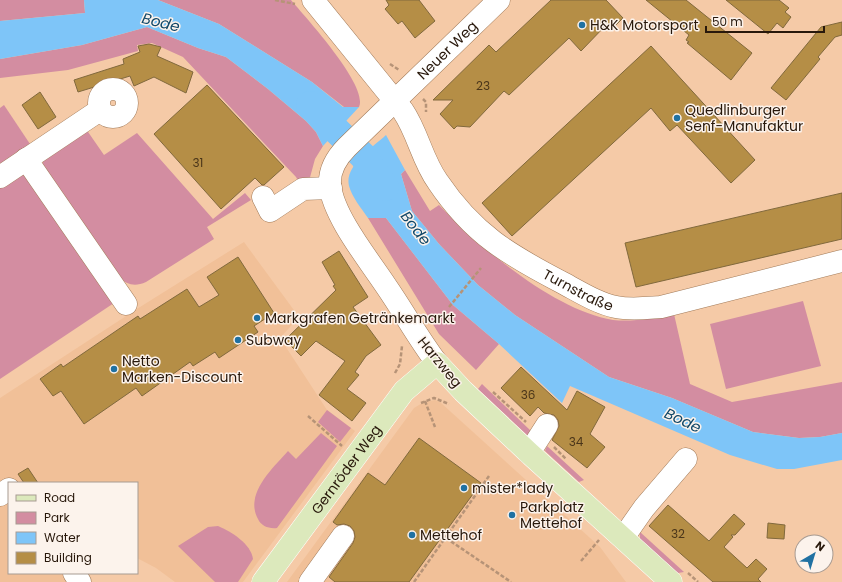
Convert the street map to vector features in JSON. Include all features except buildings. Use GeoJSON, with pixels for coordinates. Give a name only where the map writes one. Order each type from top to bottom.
{"type":"FeatureCollection","features":[{"type":"Feature","properties":{"kind":"main road","name":"Harzweg"},"geometry":{"type":"LineString","coordinates":[[437,363],[529,453],[614,541],[671,582]]}},
{"type":"Feature","properties":{"kind":"main road","name":"Gernröder Weg"},"geometry":{"type":"LineString","coordinates":[[263,582],[404,391],[437,363]]}},
{"type":"Feature","properties":{"kind":"street","name":"Neuer Weg"},"geometry":{"type":"LineString","coordinates":[[394,100],[499,0]]}},
{"type":"Feature","properties":{"kind":"street","name":"Turnstraße"},"geometry":{"type":"LineString","coordinates":[[308,3],[394,100],[412,125],[428,165],[436,180],[455,205],[475,226],[510,255],[600,302],[616,307],[633,309],[661,307],[842,261]]}},
{"type":"Feature","properties":{"kind":"street"},"geometry":{"type":"LineString","coordinates":[[263,197],[270,211],[303,189],[330,185],[332,169],[340,154],[394,100]]}},
{"type":"Feature","properties":{"kind":"street"},"geometry":{"type":"LineString","coordinates":[[0,177],[26,158],[100,110]]}},
{"type":"Feature","properties":{"kind":"street"},"geometry":{"type":"LineString","coordinates":[[26,158],[126,304]]}},
{"type":"Feature","properties":{"kind":"street","name":"Harzweg"},"geometry":{"type":"LineString","coordinates":[[330,185],[339,212],[355,241],[437,363]]}},
{"type":"Feature","properties":{"kind":"street"},"geometry":{"type":"LineString","coordinates":[[529,453],[547,425]]}},
{"type":"Feature","properties":{"kind":"street"},"geometry":{"type":"LineString","coordinates":[[614,541],[686,458]]}},
{"type":"Feature","properties":{"kind":"street"},"geometry":{"type":"LineString","coordinates":[[310,582],[343,536]]}},
{"type":"Feature","properties":{"kind":"path"},"geometry":{"type":"LineString","coordinates":[[275,0],[308,3]]}},
{"type":"Feature","properties":{"kind":"path"},"geometry":{"type":"LineString","coordinates":[[410,85],[426,102],[427,116]]}},
{"type":"Feature","properties":{"kind":"path"},"geometry":{"type":"LineString","coordinates":[[449,307],[481,268]]}},
{"type":"Feature","properties":{"kind":"path"},"geometry":{"type":"LineString","coordinates":[[417,406],[434,398],[451,405]]}},
{"type":"Feature","properties":{"kind":"path"},"geometry":{"type":"LineString","coordinates":[[425,401],[434,427]]}},
{"type":"Feature","properties":{"kind":"path"},"geometry":{"type":"LineString","coordinates":[[308,416],[342,447]]}},
{"type":"Feature","properties":{"kind":"path"},"geometry":{"type":"LineString","coordinates":[[414,582],[489,476]]}},
{"type":"Feature","properties":{"kind":"path"},"geometry":{"type":"LineString","coordinates":[[593,534],[599,540],[614,541]]}},
{"type":"Feature","properties":{"kind":"path"},"geometry":{"type":"LineString","coordinates":[[446,538],[511,582]]}},
{"type":"Feature","properties":{"kind":"path"},"geometry":{"type":"LineString","coordinates":[[581,561],[599,540]]}},
{"type":"Feature","properties":{"kind":"shaded area"},"geometry":{"type":"Polygon","coordinates":[[[244,242],[299,317],[280,338],[327,410],[355,431],[243,582],[175,582],[156,568],[138,559],[138,482],[8,482],[8,574],[71,574],[75,582],[0,582],[0,398],[140,307],[244,242]]]}},
{"type":"Feature","properties":{"kind":"shaded area"},"geometry":{"type":"Polygon","coordinates":[[[435,400],[440,402],[600,547],[626,582],[287,582],[414,408],[424,402],[435,400]]]}},
{"type":"Feature","properties":{"kind":"green space"},"geometry":{"type":"Polygon","coordinates":[[[0,0],[84,0],[85,13],[0,21],[0,0]]]}},
{"type":"Feature","properties":{"kind":"green space"},"geometry":{"type":"Polygon","coordinates":[[[158,0],[291,0],[322,36],[346,69],[355,84],[360,97],[359,107],[344,107],[312,82],[219,24],[158,0]]]}},
{"type":"Feature","properties":{"kind":"green space"},"geometry":{"type":"Polygon","coordinates":[[[147,27],[198,48],[226,57],[268,89],[306,121],[316,132],[323,146],[315,159],[309,181],[301,186],[296,177],[183,57],[152,43],[137,45],[138,51],[68,70],[0,78],[0,59],[82,45],[147,27]]]}},
{"type":"Feature","properties":{"kind":"green space"},"geometry":{"type":"Polygon","coordinates":[[[4,105],[32,147],[0,168],[0,108],[4,105]]]}},
{"type":"Feature","properties":{"kind":"green space"},"geometry":{"type":"Polygon","coordinates":[[[86,129],[104,155],[137,133],[213,219],[245,193],[251,200],[207,227],[214,239],[146,282],[135,285],[125,282],[119,277],[43,165],[43,158],[86,129]]]}},
{"type":"Feature","properties":{"kind":"green space"},"geometry":{"type":"Polygon","coordinates":[[[405,170],[430,211],[439,205],[475,239],[519,275],[543,291],[567,304],[591,314],[613,320],[636,320],[674,314],[690,384],[732,402],[842,382],[842,433],[820,437],[799,438],[753,432],[672,398],[609,377],[515,315],[478,285],[439,244],[412,211],[401,174],[405,170]]]}},
{"type":"Feature","properties":{"kind":"green space"},"geometry":{"type":"Polygon","coordinates":[[[18,173],[32,177],[114,303],[0,379],[0,185],[18,173]]]}},
{"type":"Feature","properties":{"kind":"green space"},"geometry":{"type":"Polygon","coordinates":[[[368,218],[386,218],[453,305],[499,344],[476,370],[439,334],[368,218]]]}},
{"type":"Feature","properties":{"kind":"green space"},"geometry":{"type":"Polygon","coordinates":[[[803,301],[821,366],[726,389],[710,324],[803,301]]]}},
{"type":"Feature","properties":{"kind":"green space"},"geometry":{"type":"Polygon","coordinates":[[[482,384],[531,431],[528,436],[478,389],[482,384]]]}},
{"type":"Feature","properties":{"kind":"green space"},"geometry":{"type":"Polygon","coordinates":[[[327,410],[351,428],[340,442],[318,422],[327,410]]]}},
{"type":"Feature","properties":{"kind":"green space"},"geometry":{"type":"Polygon","coordinates":[[[321,433],[337,446],[277,528],[271,528],[263,525],[259,521],[255,510],[257,491],[262,482],[288,451],[296,459],[321,433]]]}},
{"type":"Feature","properties":{"kind":"green space"},"geometry":{"type":"Polygon","coordinates":[[[547,446],[584,480],[579,482],[545,451],[547,446]]]}},
{"type":"Feature","properties":{"kind":"green space"},"geometry":{"type":"Polygon","coordinates":[[[218,526],[240,539],[249,548],[253,559],[238,582],[215,582],[178,546],[208,527],[218,526]]]}},
{"type":"Feature","properties":{"kind":"green space"},"geometry":{"type":"Polygon","coordinates":[[[640,532],[684,572],[678,573],[640,539],[640,532]]]}},
{"type":"Feature","properties":{"kind":"water"},"geometry":{"type":"Polygon","coordinates":[[[84,0],[158,0],[219,24],[312,82],[343,107],[359,107],[323,146],[316,132],[306,121],[268,89],[226,57],[198,48],[147,27],[82,45],[0,59],[0,21],[85,13],[84,0]]]}},
{"type":"Feature","properties":{"kind":"water"},"geometry":{"type":"Polygon","coordinates":[[[386,135],[405,170],[401,174],[412,211],[439,244],[478,285],[515,315],[609,377],[672,398],[753,432],[799,438],[820,437],[842,433],[842,460],[794,469],[777,469],[730,455],[570,386],[562,403],[499,344],[453,305],[386,218],[368,218],[357,202],[349,186],[351,171],[355,164],[367,151],[386,135]]]}},
{"type":"Feature","properties":{"kind":"waterway","name":"Bode"},"geometry":{"type":"LineString","coordinates":[[310,105],[363,156],[385,187]]}},
{"type":"Feature","properties":{"kind":"place","name":"H&K Motorsport"},"geometry":{"type":"Point","coordinates":[582,25]}},
{"type":"Feature","properties":{"kind":"place","name":"Quedlinburger Senf-Manufaktur"},"geometry":{"type":"Point","coordinates":[677,118]}},
{"type":"Feature","properties":{"kind":"place","name":"Markgrafen Getränkemarkt"},"geometry":{"type":"Point","coordinates":[257,318]}},
{"type":"Feature","properties":{"kind":"place","name":"Subway"},"geometry":{"type":"Point","coordinates":[238,340]}},
{"type":"Feature","properties":{"kind":"place","name":"Netto Marken-Discount"},"geometry":{"type":"Point","coordinates":[114,369]}},
{"type":"Feature","properties":{"kind":"place","name":"mister*lady"},"geometry":{"type":"Point","coordinates":[464,488]}},
{"type":"Feature","properties":{"kind":"place","name":"Parkplatz Mettehof"},"geometry":{"type":"Point","coordinates":[512,515]}},
{"type":"Feature","properties":{"kind":"place","name":"Mettehof"},"geometry":{"type":"Point","coordinates":[412,535]}}]}
